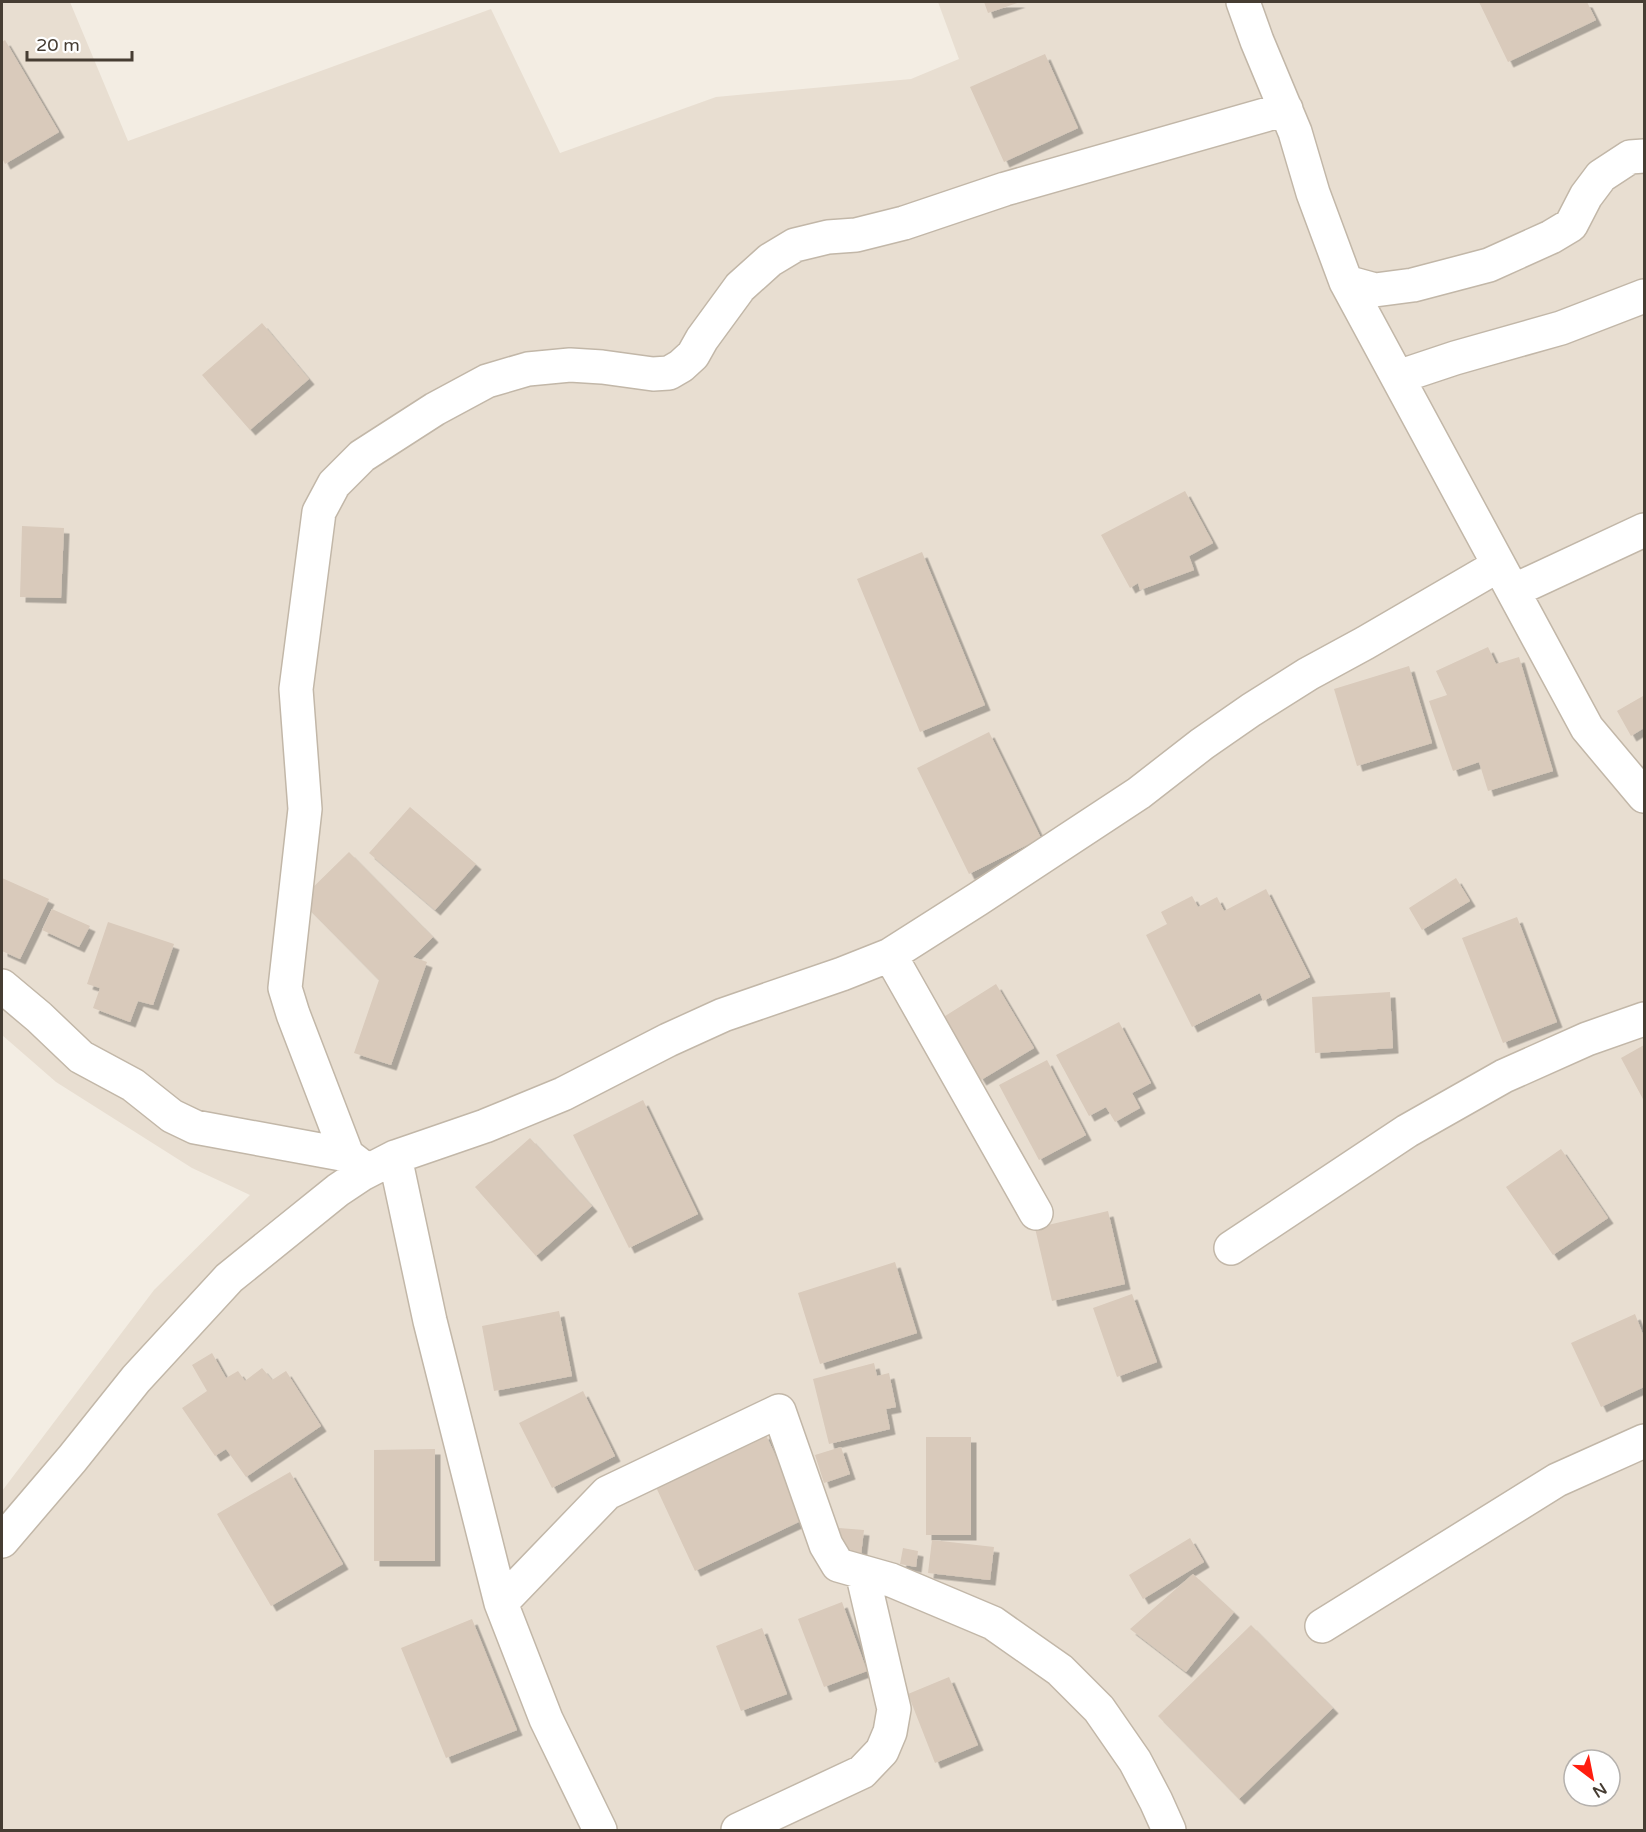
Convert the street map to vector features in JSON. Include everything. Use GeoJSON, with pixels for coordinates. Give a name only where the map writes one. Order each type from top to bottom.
{"type":"FeatureCollection","features":[{"type":"Feature","properties":{"kind":"street"},"geometry":{"type":"LineString","coordinates":[[1243,2],[1295,132],[1313,193],[1346,282],[1587,728],[1644,796]]}},
{"type":"Feature","properties":{"kind":"street"},"geometry":{"type":"LineString","coordinates":[[600,1830],[546,1719],[501,1603],[430,1321],[370,1161],[312,1063],[285,988],[304,809],[296,689],[319,512],[334,484],[362,456],[435,409],[487,381],[528,369],[570,365],[653,374],[669,373],[681,366],[693,354],[740,287],[770,260],[795,245],[828,237],[856,235],[904,223],[1005,189],[1286,109]]}},
{"type":"Feature","properties":{"kind":"street"},"geometry":{"type":"LineString","coordinates":[[1346,282],[1375,290],[1384,289],[1413,285],[1489,265],[1572,225],[1586,196],[1601,176],[1630,158],[1644,156]]}},
{"type":"Feature","properties":{"kind":"street"},"geometry":{"type":"LineString","coordinates":[[1398,377],[1561,328],[1644,296]]}},
{"type":"Feature","properties":{"kind":"street"},"geometry":{"type":"LineString","coordinates":[[2,1541],[136,1379],[230,1278],[370,1161],[485,1126],[563,1094],[668,1040],[723,1015],[890,955],[1139,793],[1202,744],[1308,674],[1365,643],[1506,578],[1644,530]]}},
{"type":"Feature","properties":{"kind":"street"},"geometry":{"type":"LineString","coordinates":[[890,955],[1036,1212]]}},
{"type":"Feature","properties":{"kind":"street"},"geometry":{"type":"LineString","coordinates":[[2,986],[81,1057],[133,1084],[172,1116],[195,1127],[370,1161]]}},
{"type":"Feature","properties":{"kind":"street"},"geometry":{"type":"LineString","coordinates":[[1231,1248],[1407,1131],[1504,1076],[1587,1039],[1644,1019]]}},
{"type":"Feature","properties":{"kind":"street"},"geometry":{"type":"LineString","coordinates":[[501,1603],[606,1493],[779,1412],[826,1545],[838,1565],[891,1580],[993,1623],[1060,1670],[1099,1709],[1135,1761],[1169,1830]]}},
{"type":"Feature","properties":{"kind":"street"},"geometry":{"type":"LineString","coordinates":[[1322,1626],[1557,1480],[1644,1441]]}},
{"type":"Feature","properties":{"kind":"street"},"geometry":{"type":"LineString","coordinates":[[738,1830],[862,1772],[882,1751],[890,1732],[894,1709],[862,1572]]}},
{"type":"Feature","properties":{"kind":"shaded area"},"geometry":{"type":"Polygon","coordinates":[[[2,2],[70,2],[128,141],[491,9],[560,153],[716,97],[911,79],[959,59],[938,2],[1644,2],[1644,1830],[2,1830],[2,1491],[154,1290],[250,1195],[192,1168],[56,1082],[2,1035],[2,2]]]}},
{"type":"Feature","properties":{"kind":"building"},"geometry":{"type":"Polygon","coordinates":[[[984,2],[1020,2],[988,13],[984,2]]]}},
{"type":"Feature","properties":{"kind":"building"},"geometry":{"type":"Polygon","coordinates":[[[1479,2],[1587,2],[1596,20],[1508,62],[1479,2]]]}},
{"type":"Feature","properties":{"kind":"building"},"geometry":{"type":"Polygon","coordinates":[[[5,40],[59,132],[5,164],[2,158],[2,42],[5,40]]]}},
{"type":"Feature","properties":{"kind":"building"},"geometry":{"type":"Polygon","coordinates":[[[1045,54],[1078,128],[1004,162],[970,87],[1045,54]]]}},
{"type":"Feature","properties":{"kind":"building"},"geometry":{"type":"Polygon","coordinates":[[[262,323],[309,379],[250,430],[202,375],[262,323]]]}},
{"type":"Feature","properties":{"kind":"building"},"geometry":{"type":"Polygon","coordinates":[[[1185,491],[1213,543],[1189,556],[1194,570],[1140,590],[1138,583],[1130,588],[1101,535],[1185,491]]]}},
{"type":"Feature","properties":{"kind":"building"},"geometry":{"type":"Polygon","coordinates":[[[22,526],[64,528],[61,598],[20,597],[22,526]]]}},
{"type":"Feature","properties":{"kind":"building"},"geometry":{"type":"Polygon","coordinates":[[[922,552],[985,705],[920,732],[857,579],[922,552]]]}},
{"type":"Feature","properties":{"kind":"building"},"geometry":{"type":"Polygon","coordinates":[[[1488,647],[1496,664],[1519,657],[1553,771],[1488,791],[1479,762],[1453,771],[1429,701],[1447,695],[1436,671],[1488,647]]]}},
{"type":"Feature","properties":{"kind":"building"},"geometry":{"type":"Polygon","coordinates":[[[1409,666],[1432,743],[1357,766],[1334,689],[1409,666]]]}},
{"type":"Feature","properties":{"kind":"building"},"geometry":{"type":"Polygon","coordinates":[[[1643,696],[1644,728],[1631,736],[1617,711],[1643,696]]]}},
{"type":"Feature","properties":{"kind":"building"},"geometry":{"type":"Polygon","coordinates":[[[989,732],[1041,838],[969,874],[917,768],[989,732]]]}},
{"type":"Feature","properties":{"kind":"building"},"geometry":{"type":"Polygon","coordinates":[[[410,807],[476,864],[435,910],[369,853],[410,807]]]}},
{"type":"Feature","properties":{"kind":"building"},"geometry":{"type":"Polygon","coordinates":[[[349,852],[433,937],[413,957],[427,962],[391,1065],[354,1053],[379,980],[300,900],[349,852]]]}},
{"type":"Feature","properties":{"kind":"building"},"geometry":{"type":"Polygon","coordinates":[[[2,878],[49,899],[20,959],[2,951],[2,878]]]}},
{"type":"Feature","properties":{"kind":"building"},"geometry":{"type":"Polygon","coordinates":[[[1456,878],[1470,901],[1422,930],[1409,908],[1456,878]]]}},
{"type":"Feature","properties":{"kind":"building"},"geometry":{"type":"Polygon","coordinates":[[[1266,889],[1310,977],[1263,1001],[1260,993],[1192,1027],[1146,935],[1167,924],[1161,912],[1192,896],[1198,907],[1217,897],[1224,911],[1266,889]]]}},
{"type":"Feature","properties":{"kind":"building"},"geometry":{"type":"Polygon","coordinates":[[[52,909],[90,926],[79,947],[42,930],[52,909]]]}},
{"type":"Feature","properties":{"kind":"building"},"geometry":{"type":"Polygon","coordinates":[[[1517,917],[1557,1022],[1503,1043],[1462,938],[1517,917]]]}},
{"type":"Feature","properties":{"kind":"building"},"geometry":{"type":"Polygon","coordinates":[[[108,922],[174,944],[153,1005],[138,1001],[130,1022],[93,1008],[100,988],[87,984],[108,922]]]}},
{"type":"Feature","properties":{"kind":"building"},"geometry":{"type":"Polygon","coordinates":[[[996,984],[1034,1048],[981,1080],[942,1018],[996,984]]]}},
{"type":"Feature","properties":{"kind":"building"},"geometry":{"type":"Polygon","coordinates":[[[1390,992],[1393,1048],[1315,1053],[1312,997],[1390,992]]]}},
{"type":"Feature","properties":{"kind":"building"},"geometry":{"type":"Polygon","coordinates":[[[1119,1022],[1151,1083],[1132,1093],[1140,1108],[1115,1122],[1106,1107],[1089,1116],[1056,1055],[1119,1022]]]}},
{"type":"Feature","properties":{"kind":"building"},"geometry":{"type":"Polygon","coordinates":[[[1644,1045],[1644,1101],[1621,1058],[1644,1045]]]}},
{"type":"Feature","properties":{"kind":"building"},"geometry":{"type":"Polygon","coordinates":[[[1047,1060],[1086,1135],[1039,1160],[999,1085],[1047,1060]]]}},
{"type":"Feature","properties":{"kind":"building"},"geometry":{"type":"Polygon","coordinates":[[[643,1100],[698,1214],[629,1248],[573,1135],[643,1100]]]}},
{"type":"Feature","properties":{"kind":"building"},"geometry":{"type":"Polygon","coordinates":[[[530,1138],[592,1206],[536,1256],[475,1187],[530,1138]]]}},
{"type":"Feature","properties":{"kind":"building"},"geometry":{"type":"Polygon","coordinates":[[[1561,1149],[1608,1218],[1553,1255],[1506,1187],[1561,1149]]]}},
{"type":"Feature","properties":{"kind":"building"},"geometry":{"type":"Polygon","coordinates":[[[1108,1211],[1125,1284],[1052,1301],[1035,1228],[1108,1211]]]}},
{"type":"Feature","properties":{"kind":"building"},"geometry":{"type":"Polygon","coordinates":[[[895,1262],[917,1333],[820,1364],[798,1293],[895,1262]]]}},
{"type":"Feature","properties":{"kind":"building"},"geometry":{"type":"Polygon","coordinates":[[[1132,1294],[1157,1362],[1117,1377],[1093,1308],[1132,1294]]]}},
{"type":"Feature","properties":{"kind":"building"},"geometry":{"type":"Polygon","coordinates":[[[559,1311],[572,1376],[494,1391],[482,1326],[559,1311]]]}},
{"type":"Feature","properties":{"kind":"building"},"geometry":{"type":"Polygon","coordinates":[[[1635,1314],[1644,1337],[1644,1387],[1601,1407],[1571,1343],[1635,1314]]]}},
{"type":"Feature","properties":{"kind":"building"},"geometry":{"type":"Polygon","coordinates":[[[212,1353],[226,1378],[238,1371],[245,1381],[262,1368],[272,1380],[286,1371],[321,1426],[246,1477],[226,1449],[215,1456],[182,1408],[207,1391],[192,1365],[212,1353]]]}},
{"type":"Feature","properties":{"kind":"building"},"geometry":{"type":"Polygon","coordinates":[[[874,1363],[877,1376],[889,1373],[896,1407],[886,1409],[890,1429],[829,1444],[813,1379],[874,1363]]]}},
{"type":"Feature","properties":{"kind":"building"},"geometry":{"type":"Polygon","coordinates":[[[583,1391],[615,1456],[552,1488],[519,1423],[583,1391]]]}},
{"type":"Feature","properties":{"kind":"building"},"geometry":{"type":"Polygon","coordinates":[[[765,1433],[805,1519],[695,1571],[655,1485],[765,1433]]]}},
{"type":"Feature","properties":{"kind":"building"},"geometry":{"type":"Polygon","coordinates":[[[926,1437],[971,1437],[971,1535],[926,1535],[926,1437]]]}},
{"type":"Feature","properties":{"kind":"building"},"geometry":{"type":"Polygon","coordinates":[[[841,1447],[850,1474],[824,1483],[815,1455],[841,1447]]]}},
{"type":"Feature","properties":{"kind":"building"},"geometry":{"type":"Polygon","coordinates":[[[435,1449],[435,1561],[374,1561],[374,1450],[435,1449]]]}},
{"type":"Feature","properties":{"kind":"building"},"geometry":{"type":"Polygon","coordinates":[[[290,1472],[343,1564],[271,1606],[217,1514],[290,1472]]]}},
{"type":"Feature","properties":{"kind":"building"},"geometry":{"type":"Polygon","coordinates":[[[839,1528],[864,1530],[861,1555],[836,1553],[839,1528]]]}},
{"type":"Feature","properties":{"kind":"building"},"geometry":{"type":"Polygon","coordinates":[[[1190,1538],[1204,1562],[1143,1599],[1129,1575],[1190,1538]]]}},
{"type":"Feature","properties":{"kind":"building"},"geometry":{"type":"Polygon","coordinates":[[[932,1540],[994,1547],[990,1580],[928,1573],[932,1540]]]}},
{"type":"Feature","properties":{"kind":"building"},"geometry":{"type":"Polygon","coordinates":[[[903,1548],[918,1551],[916,1567],[900,1564],[903,1548]]]}},
{"type":"Feature","properties":{"kind":"building"},"geometry":{"type":"Polygon","coordinates":[[[1193,1574],[1234,1612],[1186,1672],[1130,1629],[1193,1574]]]}},
{"type":"Feature","properties":{"kind":"building"},"geometry":{"type":"Polygon","coordinates":[[[842,1602],[867,1671],[824,1687],[798,1619],[842,1602]]]}},
{"type":"Feature","properties":{"kind":"building"},"geometry":{"type":"Polygon","coordinates":[[[472,1619],[517,1730],[446,1758],[401,1648],[472,1619]]]}},
{"type":"Feature","properties":{"kind":"building"},"geometry":{"type":"Polygon","coordinates":[[[1251,1625],[1333,1708],[1239,1799],[1158,1716],[1251,1625]]]}},
{"type":"Feature","properties":{"kind":"building"},"geometry":{"type":"Polygon","coordinates":[[[762,1628],[787,1694],[741,1711],[716,1646],[762,1628]]]}},
{"type":"Feature","properties":{"kind":"building"},"geometry":{"type":"Polygon","coordinates":[[[949,1677],[978,1745],[935,1763],[908,1694],[949,1677]]]}}]}
